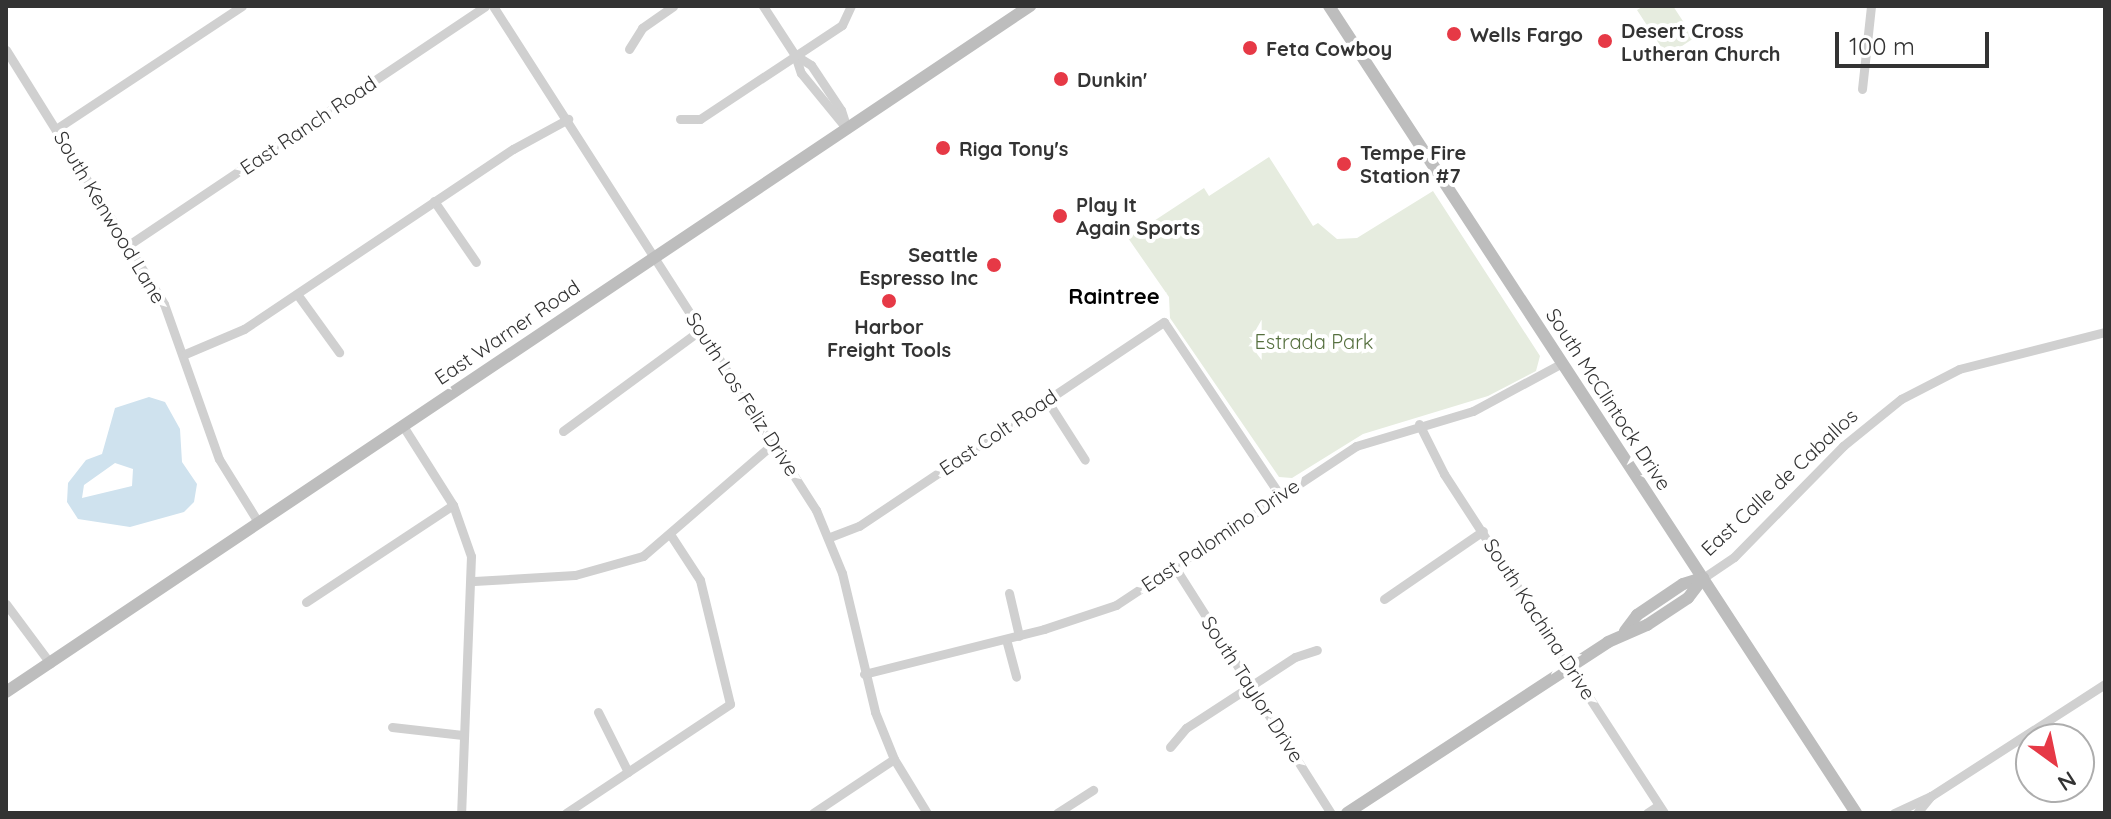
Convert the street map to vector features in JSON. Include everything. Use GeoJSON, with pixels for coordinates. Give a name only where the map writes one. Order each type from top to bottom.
{"type":"FeatureCollection","features":[{"type":"Feature","properties":{"kind":"main road","name":"East Warner Road"},"geometry":{"type":"LineString","coordinates":[[6,692],[1030,6]]}},
{"type":"Feature","properties":{"kind":"main road","name":"South McClintock Drive"},"geometry":{"type":"LineString","coordinates":[[1329,6],[1856,813]]}},
{"type":"Feature","properties":{"kind":"main road","name":"East Calle de Caballos"},"geometry":{"type":"LineString","coordinates":[[1570,667],[1625,631],[1647,625],[1688,598],[1703,578]]}},
{"type":"Feature","properties":{"kind":"main road"},"geometry":{"type":"LineString","coordinates":[[1347,813],[1570,667]]}},
{"type":"Feature","properties":{"kind":"street"},"geometry":{"type":"LineString","coordinates":[[56,129],[242,6]]}},
{"type":"Feature","properties":{"kind":"street","name":"East Ranch Road"},"geometry":{"type":"LineString","coordinates":[[130,244],[485,6]]}},
{"type":"Feature","properties":{"kind":"street","name":"South Los Feliz Drive"},"geometry":{"type":"LineString","coordinates":[[493,6],[775,442],[830,537],[864,674],[894,759],[927,813]]}},
{"type":"Feature","properties":{"kind":"street"},"geometry":{"type":"LineString","coordinates":[[629,49],[642,28],[673,6]]}},
{"type":"Feature","properties":{"kind":"street"},"geometry":{"type":"LineString","coordinates":[[763,6],[795,55],[801,73],[829,114],[847,129]]}},
{"type":"Feature","properties":{"kind":"street"},"geometry":{"type":"LineString","coordinates":[[680,119],[700,119],[842,25],[851,6]]}},
{"type":"Feature","properties":{"kind":"street"},"geometry":{"type":"LineString","coordinates":[[1862,89],[1871,6]]}},
{"type":"Feature","properties":{"kind":"street","name":"South Kenwood Lane"},"geometry":{"type":"LineString","coordinates":[[6,50],[130,244],[185,354],[219,459],[258,522]]}},
{"type":"Feature","properties":{"kind":"street"},"geometry":{"type":"LineString","coordinates":[[185,354],[220,343],[434,201],[568,119]]}},
{"type":"Feature","properties":{"kind":"street"},"geometry":{"type":"LineString","coordinates":[[434,201],[476,262]]}},
{"type":"Feature","properties":{"kind":"street"},"geometry":{"type":"LineString","coordinates":[[297,294],[339,352]]}},
{"type":"Feature","properties":{"kind":"street","name":"East Colt Road"},"geometry":{"type":"LineString","coordinates":[[830,537],[859,526],[1164,322],[1280,495]]}},
{"type":"Feature","properties":{"kind":"street"},"geometry":{"type":"LineString","coordinates":[[563,431],[702,329]]}},
{"type":"Feature","properties":{"kind":"street","name":"East Calle de Caballos"},"geometry":{"type":"LineString","coordinates":[[1703,578],[1734,557],[1843,446],[1901,399],[1959,369],[2105,332]]}},
{"type":"Feature","properties":{"kind":"street","name":"East Palomino Drive"},"geometry":{"type":"LineString","coordinates":[[864,674],[1019,636],[1116,605],[1356,446],[1419,424],[1473,411],[1562,363]]}},
{"type":"Feature","properties":{"kind":"street"},"geometry":{"type":"LineString","coordinates":[[1046,399],[1085,460]]}},
{"type":"Feature","properties":{"kind":"street","name":"South Kachina Drive"},"geometry":{"type":"LineString","coordinates":[[1419,424],[1444,474],[1661,809]]}},
{"type":"Feature","properties":{"kind":"street"},"geometry":{"type":"LineString","coordinates":[[403,426],[453,505],[474,581],[461,813]]}},
{"type":"Feature","properties":{"kind":"street"},"geometry":{"type":"LineString","coordinates":[[474,581],[613,568],[643,556],[775,442]]}},
{"type":"Feature","properties":{"kind":"street"},"geometry":{"type":"LineString","coordinates":[[306,602],[453,505]]}},
{"type":"Feature","properties":{"kind":"street"},"geometry":{"type":"LineString","coordinates":[[1384,599],[1483,531]]}},
{"type":"Feature","properties":{"kind":"street"},"geometry":{"type":"LineString","coordinates":[[566,813],[730,704],[700,580],[670,534]]}},
{"type":"Feature","properties":{"kind":"street","name":"South Taylor Drive"},"geometry":{"type":"LineString","coordinates":[[1174,566],[1331,813]]}},
{"type":"Feature","properties":{"kind":"street"},"geometry":{"type":"LineString","coordinates":[[1009,593],[1019,636]]}},
{"type":"Feature","properties":{"kind":"street"},"geometry":{"type":"LineString","coordinates":[[6,604],[50,663]]}},
{"type":"Feature","properties":{"kind":"street"},"geometry":{"type":"LineString","coordinates":[[1006,639],[1016,677]]}},
{"type":"Feature","properties":{"kind":"street"},"geometry":{"type":"LineString","coordinates":[[1170,747],[1186,728],[1295,657],[1317,650]]}},
{"type":"Feature","properties":{"kind":"street"},"geometry":{"type":"LineString","coordinates":[[1894,813],[1931,796],[2105,684]]}},
{"type":"Feature","properties":{"kind":"street"},"geometry":{"type":"LineString","coordinates":[[598,712],[628,772]]}},
{"type":"Feature","properties":{"kind":"street"},"geometry":{"type":"LineString","coordinates":[[392,727],[463,735]]}},
{"type":"Feature","properties":{"kind":"street"},"geometry":{"type":"LineString","coordinates":[[813,813],[894,759]]}},
{"type":"Feature","properties":{"kind":"street"},"geometry":{"type":"LineString","coordinates":[[1057,813],[1093,790]]}},
{"type":"Feature","properties":{"kind":"street"},"geometry":{"type":"LineString","coordinates":[[1917,813],[1931,796]]}},
{"type":"Feature","properties":{"kind":"street"},"geometry":{"type":"LineString","coordinates":[[1647,813],[1661,809]]}},
{"type":"Feature","properties":{"kind":"green space"},"geometry":{"type":"Polygon","coordinates":[[[1644,6],[1673,6],[1694,38],[1667,56],[1637,10],[1644,6]]]}},
{"type":"Feature","properties":{"kind":"green space","name":"Estrada Park"},"geometry":{"type":"Polygon","coordinates":[[[1269,157],[1313,226],[1318,223],[1337,239],[1357,238],[1433,191],[1540,356],[1536,371],[1488,396],[1363,434],[1292,478],[1279,477],[1170,318],[1169,297],[1128,238],[1204,188],[1209,196],[1269,157]]]}},
{"type":"Feature","properties":{"kind":"water"},"geometry":{"type":"Polygon","coordinates":[[[149,397],[165,402],[180,429],[182,462],[197,484],[194,502],[184,512],[130,527],[78,519],[67,502],[68,483],[86,460],[102,454],[115,408],[149,397]],[[115,463],[84,485],[82,498],[132,486],[133,469],[115,463]]]}},
{"type":"Feature","properties":{"kind":"place","name":"Wells Fargo"},"geometry":{"type":"Point","coordinates":[1454,34]}},
{"type":"Feature","properties":{"kind":"place","name":"Desert Cross Lutheran Church"},"geometry":{"type":"Point","coordinates":[1605,41]}},
{"type":"Feature","properties":{"kind":"place","name":"Feta Cowboy"},"geometry":{"type":"Point","coordinates":[1250,48]}},
{"type":"Feature","properties":{"kind":"place","name":"Dunkin'"},"geometry":{"type":"Point","coordinates":[1061,79]}},
{"type":"Feature","properties":{"kind":"place","name":"Riga Tony's"},"geometry":{"type":"Point","coordinates":[943,148]}},
{"type":"Feature","properties":{"kind":"place","name":"Tempe Fire Station #7"},"geometry":{"type":"Point","coordinates":[1344,164]}},
{"type":"Feature","properties":{"kind":"place","name":"Play It Again Sports"},"geometry":{"type":"Point","coordinates":[1060,216]}},
{"type":"Feature","properties":{"kind":"place","name":"Seattle Espresso Inc"},"geometry":{"type":"Point","coordinates":[994,265]}},
{"type":"Feature","properties":{"kind":"place","name":"Harbor Freight Tools"},"geometry":{"type":"Point","coordinates":[889,301]}},
{"type":"Feature","properties":{"kind":"district","name":"Raintree"},"geometry":{"type":"Point","coordinates":[1114,297]}}]}
